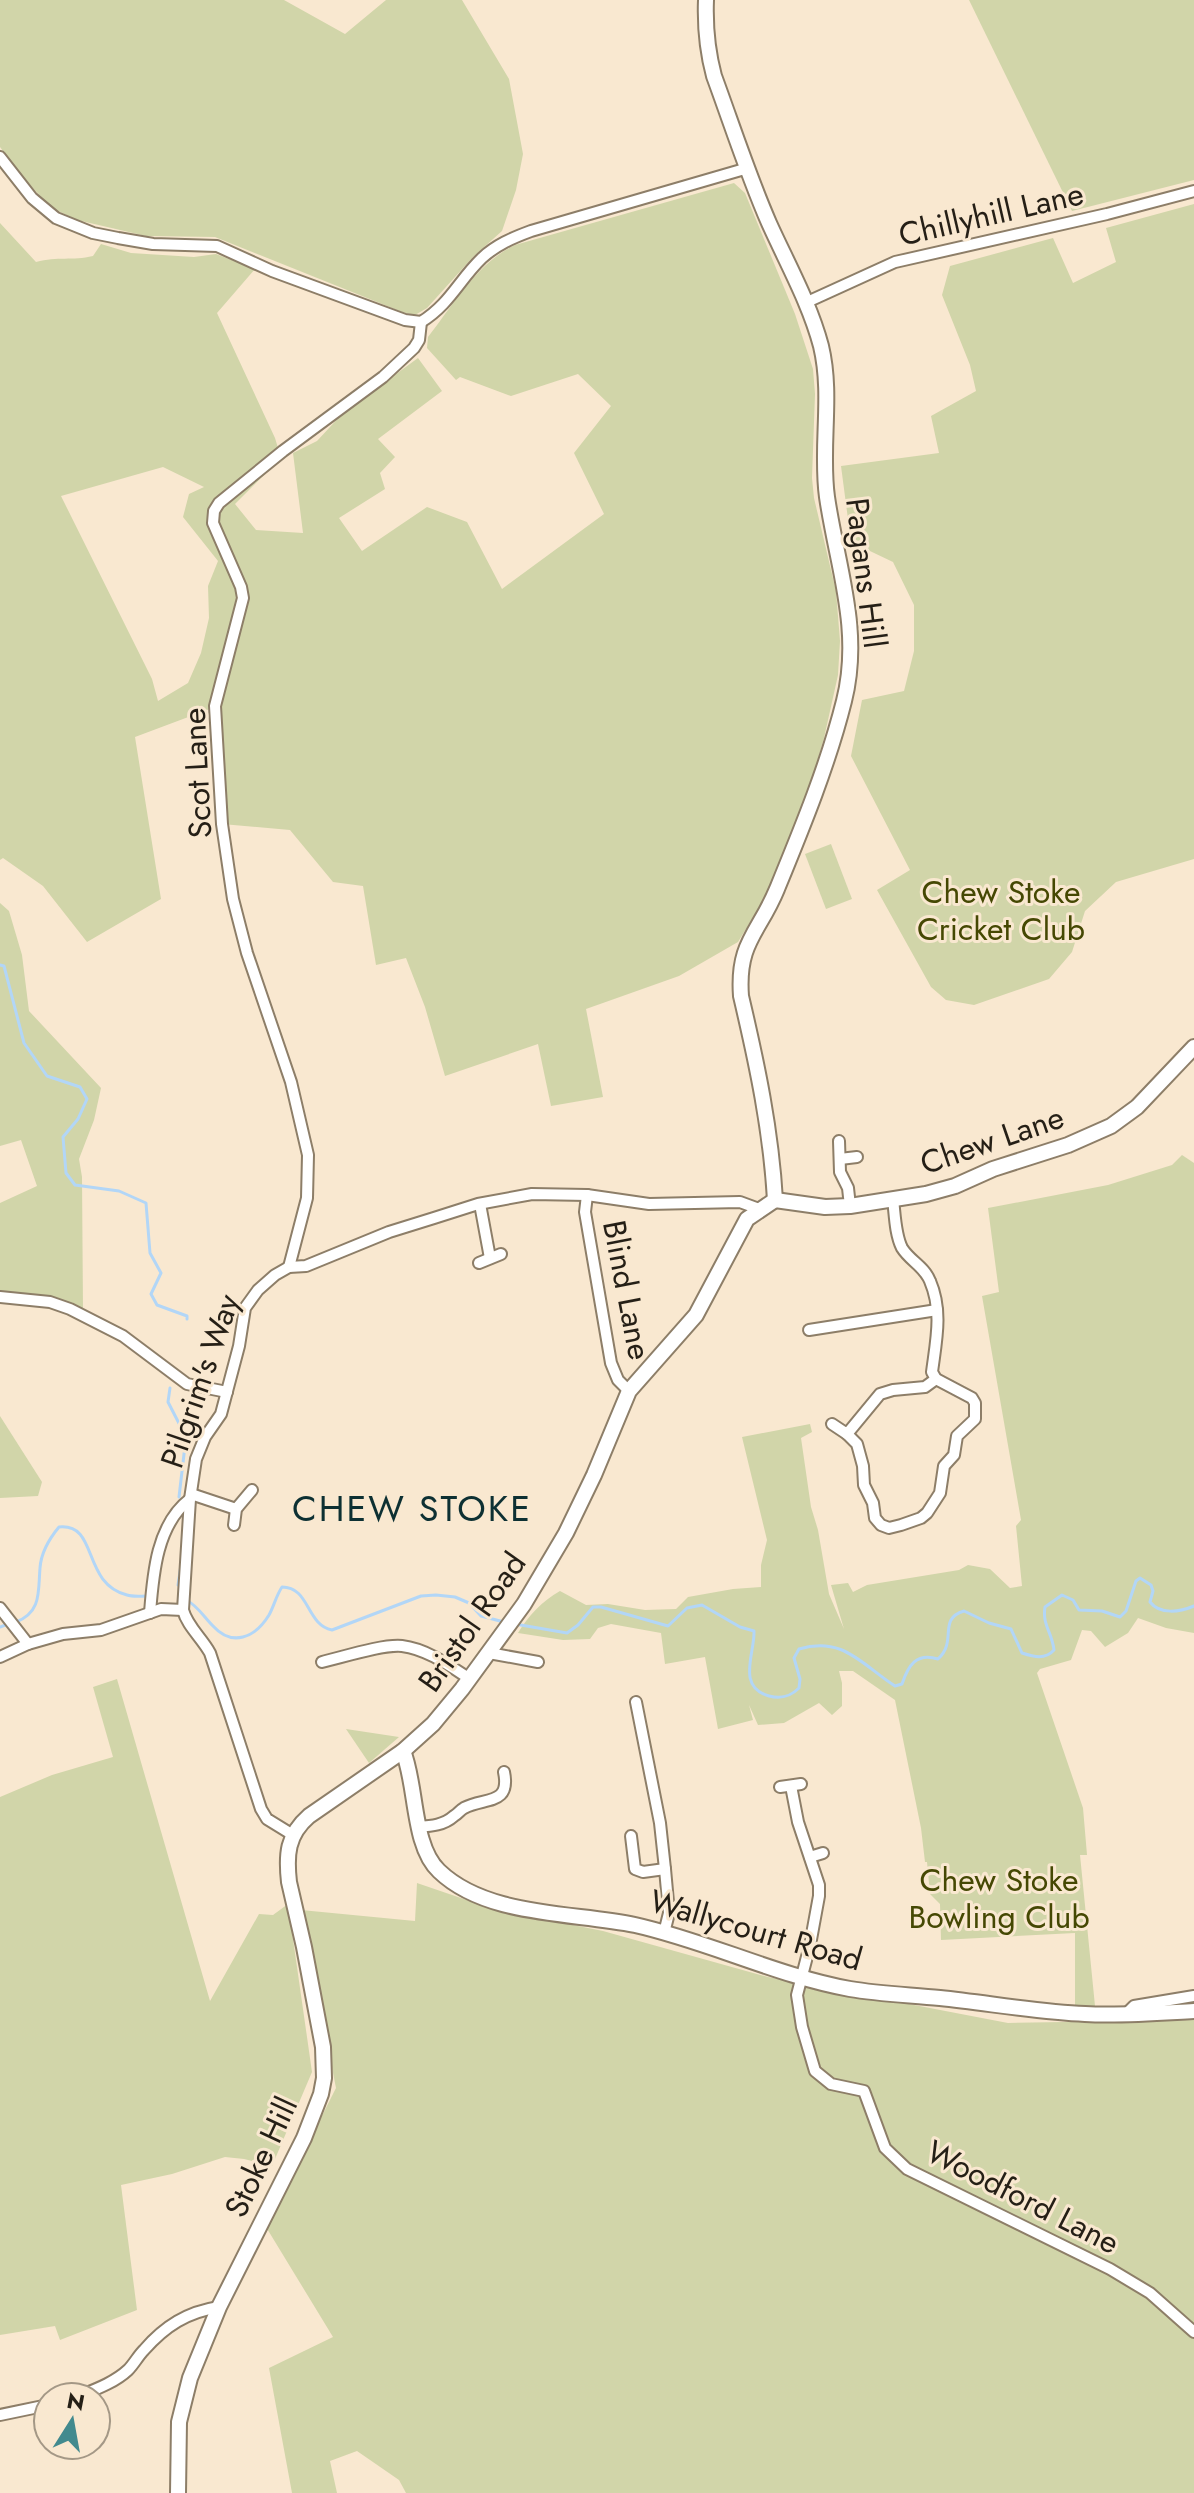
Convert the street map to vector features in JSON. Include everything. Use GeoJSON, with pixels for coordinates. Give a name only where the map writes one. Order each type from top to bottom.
{"type":"FeatureCollection","features":[{"type":"Feature","properties":{"kind":"street","name":"Pagans Hill"},"geometry":{"type":"LineString","coordinates":[[706,0],[708,52],[767,219],[820,344],[827,377],[827,497],[845,579],[849,615],[850,650],[845,696],[831,750],[776,893],[747,945],[740,975],[741,996],[772,1149],[775,1200]]}},
{"type":"Feature","properties":{"kind":"street"},"geometry":{"type":"LineString","coordinates":[[0,157],[32,198],[56,218],[93,233],[153,244],[217,246],[405,320],[421,322],[448,301],[480,260],[503,241],[748,168]]}},
{"type":"Feature","properties":{"kind":"street","name":"Chillyhill Lane"},"geometry":{"type":"LineString","coordinates":[[805,303],[895,262],[1194,191]]}},
{"type":"Feature","properties":{"kind":"street","name":"Scot Lane"},"geometry":{"type":"LineString","coordinates":[[289,1267],[307,1198],[308,1155],[291,1082],[253,974],[233,899],[222,824],[215,706],[243,598],[213,523],[214,511],[219,503],[283,451],[383,377],[414,348],[419,340],[421,322]]}},
{"type":"Feature","properties":{"kind":"street","name":"Chew Lane"},"geometry":{"type":"LineString","coordinates":[[775,1200],[825,1207],[893,1199],[955,1186],[993,1169],[1092,1136],[1137,1107],[1194,1047]]}},
{"type":"Feature","properties":{"kind":"street"},"geometry":{"type":"LineString","coordinates":[[839,1141],[840,1172],[848,1188],[850,1206]]}},
{"type":"Feature","properties":{"kind":"street"},"geometry":{"type":"LineString","coordinates":[[840,1159],[857,1157]]}},
{"type":"Feature","properties":{"kind":"street","name":"Pilgrim's Way"},"geometry":{"type":"LineString","coordinates":[[183,1608],[190,1496],[196,1459],[205,1437],[221,1414],[245,1308],[258,1290],[275,1275],[289,1267],[306,1266],[389,1232],[480,1204],[532,1194],[587,1195],[649,1204],[740,1202],[759,1209]]}},
{"type":"Feature","properties":{"kind":"street","name":"Blind Lane"},"geometry":{"type":"LineString","coordinates":[[587,1195],[585,1212],[611,1363],[618,1380],[629,1391]]}},
{"type":"Feature","properties":{"kind":"street"},"geometry":{"type":"LineString","coordinates":[[832,1424],[857,1444],[864,1485],[873,1503],[875,1518],[889,1528],[921,1518],[927,1513],[940,1493],[944,1466],[954,1455],[957,1436],[975,1419],[977,1412],[972,1398],[936,1379],[932,1372],[939,1325],[932,1284],[925,1270],[903,1248],[897,1231],[893,1199]]}},
{"type":"Feature","properties":{"kind":"street","name":"Bristol Road"},"geometry":{"type":"LineString","coordinates":[[293,1835],[309,1816],[403,1751],[433,1724],[470,1679],[510,1623],[566,1533],[629,1391],[696,1315],[747,1219],[775,1200]]}},
{"type":"Feature","properties":{"kind":"street"},"geometry":{"type":"LineString","coordinates":[[479,1263],[496,1256],[480,1204]]}},
{"type":"Feature","properties":{"kind":"street"},"geometry":{"type":"LineString","coordinates":[[0,1297],[50,1302],[70,1309],[123,1336],[187,1384],[227,1392]]}},
{"type":"Feature","properties":{"kind":"street"},"geometry":{"type":"LineString","coordinates":[[809,1330],[937,1310]]}},
{"type":"Feature","properties":{"kind":"street"},"geometry":{"type":"LineString","coordinates":[[847,1434],[880,1394],[925,1387],[936,1379]]}},
{"type":"Feature","properties":{"kind":"street"},"geometry":{"type":"LineString","coordinates":[[234,1525],[236,1509],[252,1490]]}},
{"type":"Feature","properties":{"kind":"street"},"geometry":{"type":"LineString","coordinates":[[151,1607],[154,1569],[173,1515],[190,1496],[236,1509]]}},
{"type":"Feature","properties":{"kind":"street"},"geometry":{"type":"LineString","coordinates":[[0,1657],[28,1644],[63,1634],[101,1630],[151,1607],[183,1608],[184,1617],[210,1653],[261,1809],[267,1819],[293,1835]]}},
{"type":"Feature","properties":{"kind":"street"},"geometry":{"type":"LineString","coordinates":[[0,1608],[28,1644]]}},
{"type":"Feature","properties":{"kind":"street"},"geometry":{"type":"LineString","coordinates":[[322,1662],[370,1657],[389,1646],[405,1647],[448,1664],[470,1679]]}},
{"type":"Feature","properties":{"kind":"street"},"geometry":{"type":"LineString","coordinates":[[489,1653],[538,1662]]}},
{"type":"Feature","properties":{"kind":"street"},"geometry":{"type":"LineString","coordinates":[[636,1702],[660,1823],[669,1913],[664,1933]]}},
{"type":"Feature","properties":{"kind":"street","name":"Wallycourt Road"},"geometry":{"type":"LineString","coordinates":[[403,1751],[410,1769],[418,1827],[425,1847],[436,1868],[452,1883],[476,1895],[514,1906],[607,1920],[696,1940],[849,1989],[1061,2012],[1126,2014],[1194,2011]]}},
{"type":"Feature","properties":{"kind":"street"},"geometry":{"type":"LineString","coordinates":[[418,1827],[440,1825],[462,1809],[494,1800],[506,1783],[504,1772]]}},
{"type":"Feature","properties":{"kind":"street"},"geometry":{"type":"LineString","coordinates":[[791,1785],[798,1822],[819,1885],[802,1975]]}},
{"type":"Feature","properties":{"kind":"street","name":"Stoke Hill"},"geometry":{"type":"LineString","coordinates":[[178,2493],[181,2410],[195,2364],[219,2307],[304,2138],[324,2078],[317,2012],[287,1867],[288,1846],[293,1835]]}},
{"type":"Feature","properties":{"kind":"street"},"geometry":{"type":"LineString","coordinates":[[631,1836],[635,1869],[643,1872],[665,1869]]}},
{"type":"Feature","properties":{"kind":"street"},"geometry":{"type":"LineString","coordinates":[[810,1857],[823,1853]]}},
{"type":"Feature","properties":{"kind":"street","name":"Woodford Lane"},"geometry":{"type":"LineString","coordinates":[[802,1975],[797,1995],[802,2027],[815,2071],[831,2084],[864,2091],[885,2148],[907,2169],[1110,2269],[1150,2293],[1194,2332]]}},
{"type":"Feature","properties":{"kind":"street"},"geometry":{"type":"LineString","coordinates":[[1126,2014],[1134,2006],[1194,1996]]}},
{"type":"Feature","properties":{"kind":"street"},"geometry":{"type":"LineString","coordinates":[[112,2381],[129,2369],[153,2340],[179,2319],[198,2310],[219,2307]]}},
{"type":"Feature","properties":{"kind":"street"},"geometry":{"type":"LineString","coordinates":[[0,2415],[32,2408]]}},
{"type":"Feature","properties":{"kind":"green space"},"geometry":{"type":"Polygon","coordinates":[[[0,0],[284,0],[345,34],[386,0],[462,0],[509,79],[523,154],[516,190],[502,231],[473,257],[427,308],[415,315],[215,237],[146,236],[77,220],[52,208],[23,178],[0,147],[0,0]]]}},
{"type":"Feature","properties":{"kind":"green space"},"geometry":{"type":"Polygon","coordinates":[[[969,0],[1194,0],[1194,180],[1072,211],[969,0]]]}},
{"type":"Feature","properties":{"kind":"green space"},"geometry":{"type":"Polygon","coordinates":[[[734,183],[745,193],[795,314],[813,369],[812,478],[836,591],[840,641],[838,675],[813,776],[767,894],[738,942],[679,976],[586,1009],[603,1097],[551,1106],[538,1044],[445,1076],[425,1007],[406,958],[376,965],[363,886],[333,882],[290,830],[222,824],[215,707],[135,737],[161,899],[87,942],[43,886],[3,858],[0,860],[0,223],[36,262],[93,256],[101,244],[131,253],[194,257],[216,254],[255,269],[217,313],[275,438],[281,458],[235,504],[256,530],[303,533],[293,453],[317,441],[343,413],[418,358],[442,391],[378,439],[395,457],[380,473],[385,489],[339,518],[362,551],[427,507],[467,522],[502,589],[604,514],[574,453],[611,406],[578,374],[511,396],[460,377],[456,380],[427,348],[428,337],[467,285],[489,262],[515,245],[734,183]],[[163,467],[61,496],[152,679],[158,701],[188,683],[201,653],[209,618],[208,586],[218,561],[183,517],[189,494],[204,487],[163,467]]]}},
{"type":"Feature","properties":{"kind":"green space","name":"Chew Stoke Cricket Club"},"geometry":{"type":"Polygon","coordinates":[[[1194,204],[1194,859],[1116,882],[1085,911],[1072,952],[1049,979],[974,1005],[946,1000],[931,987],[877,890],[910,870],[851,756],[862,700],[904,691],[914,651],[914,605],[893,562],[851,542],[841,466],[939,453],[931,416],[976,391],[970,365],[942,295],[950,266],[1053,238],[1073,283],[1116,262],[1106,228],[1194,204]]]}},
{"type":"Feature","properties":{"kind":"green space"},"geometry":{"type":"Polygon","coordinates":[[[831,844],[852,899],[826,909],[805,854],[831,844]]]}},
{"type":"Feature","properties":{"kind":"green space"},"geometry":{"type":"Polygon","coordinates":[[[0,903],[9,911],[22,955],[29,1011],[101,1088],[94,1120],[79,1159],[82,1177],[83,1310],[50,1298],[0,1292],[0,1203],[37,1186],[21,1140],[0,1146],[0,903]]]}},
{"type":"Feature","properties":{"kind":"green space","name":"Chew Stoke Bowling Club"},"geometry":{"type":"Polygon","coordinates":[[[1182,1155],[1194,1163],[1194,1633],[1166,1628],[1138,1618],[1128,1633],[1105,1647],[1091,1631],[1082,1630],[1071,1660],[1040,1669],[1037,1673],[1083,1808],[1087,1855],[1080,1855],[1095,2006],[1075,2006],[1075,1933],[941,1940],[940,1904],[930,1894],[921,1828],[895,1700],[853,1671],[839,1671],[842,1706],[832,1715],[819,1703],[784,1723],[758,1725],[749,1705],[753,1720],[718,1729],[705,1657],[665,1664],[661,1633],[611,1624],[598,1628],[590,1639],[563,1640],[518,1633],[536,1609],[560,1591],[586,1605],[608,1604],[645,1610],[676,1609],[688,1597],[761,1587],[761,1565],[767,1540],[742,1437],[810,1424],[812,1432],[801,1438],[811,1507],[829,1594],[844,1629],[831,1585],[848,1583],[853,1592],[867,1585],[959,1570],[968,1565],[990,1569],[1010,1588],[1022,1586],[1016,1526],[1021,1520],[982,1296],[999,1292],[988,1208],[1108,1185],[1172,1165],[1182,1155]]]}},
{"type":"Feature","properties":{"kind":"green space"},"geometry":{"type":"Polygon","coordinates":[[[0,1416],[42,1482],[38,1496],[0,1498],[0,1416]]]}},
{"type":"Feature","properties":{"kind":"green space"},"geometry":{"type":"Polygon","coordinates":[[[117,1679],[210,2001],[259,1914],[273,1915],[288,1904],[312,2072],[272,2166],[225,2157],[172,2174],[121,2185],[137,2310],[60,2340],[55,2326],[0,2335],[0,1797],[52,1775],[113,1757],[93,1687],[117,1679]]]}},
{"type":"Feature","properties":{"kind":"green space"},"geometry":{"type":"Polygon","coordinates":[[[346,1729],[399,1737],[369,1763],[346,1729]]]}},
{"type":"Feature","properties":{"kind":"green space"},"geometry":{"type":"Polygon","coordinates":[[[417,1883],[493,1909],[603,1931],[768,1977],[1008,2023],[1194,2020],[1194,2493],[406,2493],[399,2480],[357,2451],[330,2461],[337,2493],[292,2493],[269,2368],[333,2337],[266,2227],[336,2088],[301,1910],[415,1921],[417,1883]]]}},
{"type":"Feature","properties":{"kind":"waterway"},"geometry":{"type":"LineString","coordinates":[[0,965],[4,966],[24,1043],[47,1076],[80,1087],[87,1099],[78,1119],[63,1137],[66,1173],[75,1185],[119,1191],[146,1203],[150,1253],[161,1273],[151,1294],[157,1305],[187,1316],[187,1319]]}},
{"type":"Feature","properties":{"kind":"waterway"},"geometry":{"type":"LineString","coordinates":[[170,1388],[168,1402],[186,1437],[179,1497]]}},
{"type":"Feature","properties":{"kind":"waterway"},"geometry":{"type":"LineString","coordinates":[[16,1622],[34,1607],[42,1557],[59,1527],[72,1528],[80,1534],[103,1579],[113,1588],[129,1596],[147,1596]]}},
{"type":"Feature","properties":{"kind":"waterway"},"geometry":{"type":"LineString","coordinates":[[178,1585],[181,1565]]}},
{"type":"Feature","properties":{"kind":"waterway"},"geometry":{"type":"LineString","coordinates":[[515,1624],[567,1633],[593,1607],[601,1607],[668,1626],[687,1608],[702,1605],[740,1627],[754,1631],[750,1677],[759,1692],[777,1697],[789,1695],[799,1688],[800,1679],[794,1658],[799,1649],[814,1646],[840,1649],[895,1686],[902,1684],[914,1662],[924,1657],[938,1659],[944,1652],[951,1619],[964,1611],[1011,1629],[1022,1653],[1039,1657],[1054,1650],[1045,1619],[1045,1607],[1062,1595],[1073,1600],[1079,1610],[1102,1611],[1120,1617],[1126,1611],[1136,1581],[1140,1578],[1151,1585],[1150,1602],[1159,1609],[1177,1611],[1194,1606]]}},
{"type":"Feature","properties":{"kind":"waterway"},"geometry":{"type":"LineString","coordinates":[[186,1600],[220,1632],[235,1638],[250,1634],[263,1623],[282,1587],[298,1593],[317,1621],[332,1630],[421,1596],[436,1595],[455,1597],[469,1603],[481,1616],[504,1622]]}},
{"type":"Feature","properties":{"kind":"waterway"},"geometry":{"type":"LineString","coordinates":[[0,1627],[8,1624]]}},
{"type":"Feature","properties":{"kind":"district","name":"CHEW STOKE"},"geometry":{"type":"Point","coordinates":[412,1508]}}]}
